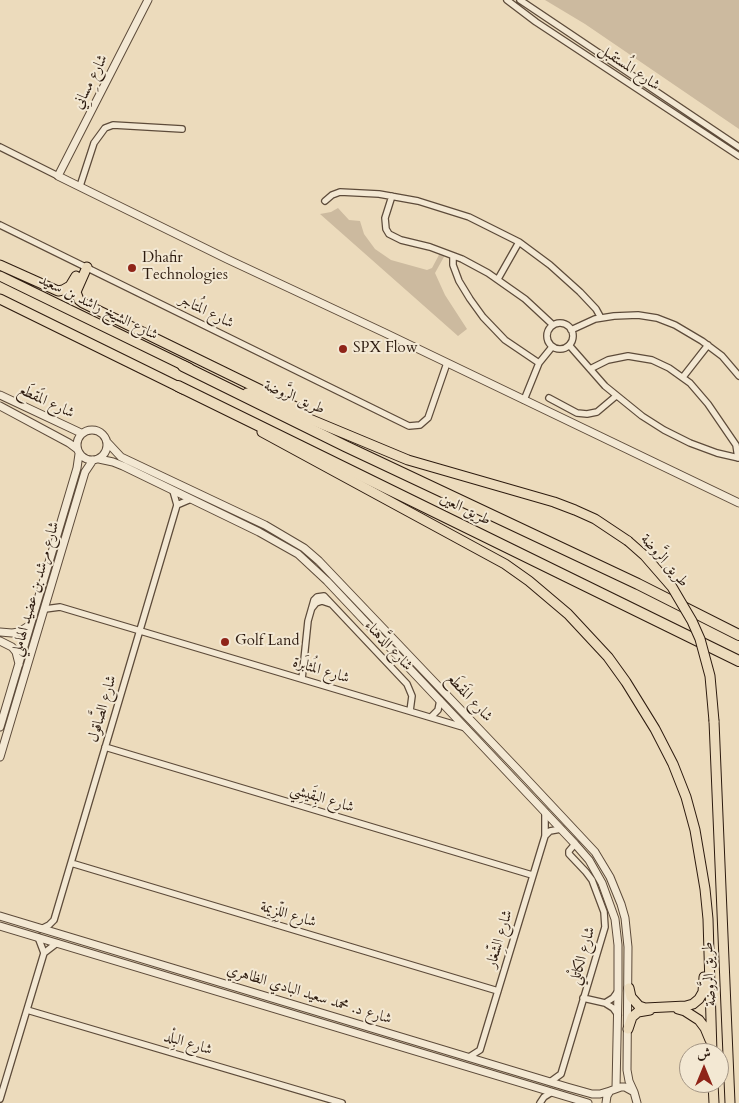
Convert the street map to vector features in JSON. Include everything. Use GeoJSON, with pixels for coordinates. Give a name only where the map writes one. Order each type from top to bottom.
{"type":"FeatureCollection","features":[{"type":"Feature","properties":{"kind":"highway"},"geometry":{"type":"LineString","coordinates":[[0,265],[58,291],[70,286],[84,266]]}},
{"type":"Feature","properties":{"kind":"highway"},"geometry":{"type":"LineString","coordinates":[[84,266],[76,292],[79,300],[83,303],[383,450]]}},
{"type":"Feature","properties":{"kind":"highway","name":"شارع الشيخ راشد بن سعيد"},"geometry":{"type":"LineString","coordinates":[[0,276],[183,366]]}},
{"type":"Feature","properties":{"kind":"highway"},"geometry":{"type":"LineString","coordinates":[[0,300],[178,386]]}},
{"type":"Feature","properties":{"kind":"highway","name":"طريق الرَّوضة"},"geometry":{"type":"LineString","coordinates":[[183,366],[383,450],[443,471],[561,505],[595,519],[628,540],[666,580],[682,602],[692,621],[700,639],[710,676],[714,721],[730,1103]]}},
{"type":"Feature","properties":{"kind":"highway","name":"طريق العين"},"geometry":{"type":"LineString","coordinates":[[183,366],[346,446],[638,584],[739,635]]}},
{"type":"Feature","properties":{"kind":"highway","name":"طريق الرَّوضة"},"geometry":{"type":"LineString","coordinates":[[178,386],[505,564],[529,580],[568,614],[608,657],[655,729],[673,764],[686,797],[695,830],[708,919],[712,1043]]}},
{"type":"Feature","properties":{"kind":"highway","name":"طريق العين"},"geometry":{"type":"LineString","coordinates":[[178,386],[739,661]]}},
{"type":"Feature","properties":{"kind":"highway"},"geometry":{"type":"LineString","coordinates":[[628,988],[635,1002],[646,1008],[694,1004],[703,992],[704,942],[708,919]]}},
{"type":"Feature","properties":{"kind":"highway"},"geometry":{"type":"LineString","coordinates":[[628,1029],[632,1017],[638,1012],[678,1009],[685,1011],[698,1020],[705,1028],[710,1043]]}},
{"type":"Feature","properties":{"kind":"street","name":"شارع مِسانِي"},"geometry":{"type":"LineString","coordinates":[[58,176],[148,0]]}},
{"type":"Feature","properties":{"kind":"street","name":"شارع المُستقبل"},"geometry":{"type":"LineString","coordinates":[[507,0],[536,22],[739,156]]}},
{"type":"Feature","properties":{"kind":"street","name":"شارع المُستقبل"},"geometry":{"type":"LineString","coordinates":[[520,0],[739,147]]}},
{"type":"Feature","properties":{"kind":"street"},"geometry":{"type":"LineString","coordinates":[[80,186],[92,146],[105,128],[113,125],[182,129]]}},
{"type":"Feature","properties":{"kind":"street"},"geometry":{"type":"LineString","coordinates":[[0,147],[228,259],[739,503]]}},
{"type":"Feature","properties":{"kind":"street"},"geometry":{"type":"LineString","coordinates":[[325,201],[332,195],[340,192],[392,196],[418,200],[457,212],[518,242],[550,265],[570,282],[596,309],[600,318]]}},
{"type":"Feature","properties":{"kind":"street"},"geometry":{"type":"LineString","coordinates":[[392,196],[385,218],[386,229],[390,234],[401,240],[430,247],[453,256],[498,279],[531,304],[553,326]]}},
{"type":"Feature","properties":{"kind":"street","name":"شارع المُتاجر"},"geometry":{"type":"LineString","coordinates":[[0,225],[401,420],[409,426],[420,425],[428,418],[447,363]]}},
{"type":"Feature","properties":{"kind":"street"},"geometry":{"type":"LineString","coordinates":[[498,279],[518,242]]}},
{"type":"Feature","properties":{"kind":"street"},"geometry":{"type":"LineString","coordinates":[[453,256],[453,266],[459,280],[470,300],[483,317],[505,340],[539,364]]}},
{"type":"Feature","properties":{"kind":"street"},"geometry":{"type":"LineString","coordinates":[[571,330],[600,318],[630,315],[657,318],[684,329],[708,345],[722,356],[739,376]]}},
{"type":"Feature","properties":{"kind":"street"},"geometry":{"type":"LineString","coordinates":[[563,324],[571,330],[573,336],[569,345],[559,349],[552,347],[548,341],[547,334],[553,326],[563,324]]}},
{"type":"Feature","properties":{"kind":"street"},"geometry":{"type":"LineString","coordinates":[[569,345],[590,369],[616,396],[642,416],[677,437],[710,451],[738,458],[737,448],[732,439],[703,398],[683,377],[652,360],[634,356],[608,360],[590,369]]}},
{"type":"Feature","properties":{"kind":"street"},"geometry":{"type":"LineString","coordinates":[[683,377],[708,345]]}},
{"type":"Feature","properties":{"kind":"street"},"geometry":{"type":"LineString","coordinates":[[524,400],[539,364],[552,347]]}},
{"type":"Feature","properties":{"kind":"street","name":"شارع المَقطَع"},"geometry":{"type":"LineString","coordinates":[[0,395],[81,434]]}},
{"type":"Feature","properties":{"kind":"street"},"geometry":{"type":"LineString","coordinates":[[549,398],[577,413],[587,414],[600,410],[616,396]]}},
{"type":"Feature","properties":{"kind":"street","name":"شارع المَقطَع"},"geometry":{"type":"LineString","coordinates":[[1,408],[69,443],[78,452]]}},
{"type":"Feature","properties":{"kind":"street"},"geometry":{"type":"LineString","coordinates":[[86,430],[97,430],[105,437],[107,442],[106,452],[96,460],[85,459],[78,452],[78,438],[86,430]]}},
{"type":"Feature","properties":{"kind":"street","name":"شارع المَقطَع"},"geometry":{"type":"LineString","coordinates":[[107,442],[121,457],[265,525],[304,548],[333,574],[594,852],[610,877],[621,904],[626,926],[628,988],[627,1070],[637,1103]]}},
{"type":"Feature","properties":{"kind":"street","name":"شارع مرشد بن عضيد الهاملي"},"geometry":{"type":"LineString","coordinates":[[0,728],[77,468],[78,452]]}},
{"type":"Feature","properties":{"kind":"street","name":"شارع المَقطَع"},"geometry":{"type":"LineString","coordinates":[[96,460],[113,462],[259,532],[298,554],[320,574],[575,844],[596,871],[602,883],[612,907],[617,932],[618,1015],[613,1090],[607,1096],[606,1103]]}},
{"type":"Feature","properties":{"kind":"street","name":"شارع مرشد بن عضيد الهاملي"},"geometry":{"type":"LineString","coordinates":[[0,757],[85,472],[96,460]]}},
{"type":"Feature","properties":{"kind":"street"},"geometry":{"type":"LineString","coordinates":[[173,491],[177,505],[191,500]]}},
{"type":"Feature","properties":{"kind":"street","name":"شارع الصَّاقول"},"geometry":{"type":"LineString","coordinates":[[54,920],[177,505]]}},
{"type":"Feature","properties":{"kind":"street","name":"شارع المُثابَرة"},"geometry":{"type":"LineString","coordinates":[[49,596],[60,607]]}},
{"type":"Feature","properties":{"kind":"street","name":"شارع الدَّهناء"},"geometry":{"type":"LineString","coordinates":[[302,679],[306,628],[314,600],[319,596],[326,597],[407,684],[412,696],[410,711]]}},
{"type":"Feature","properties":{"kind":"street","name":"شارع المُثابَرة"},"geometry":{"type":"LineString","coordinates":[[44,610],[60,607],[466,728]]}},
{"type":"Feature","properties":{"kind":"street"},"geometry":{"type":"LineString","coordinates":[[0,632],[19,632],[31,625]]}},
{"type":"Feature","properties":{"kind":"street"},"geometry":{"type":"LineString","coordinates":[[386,644],[387,641],[395,639]]}},
{"type":"Feature","properties":{"kind":"street"},"geometry":{"type":"LineString","coordinates":[[0,641],[6,643],[16,652],[19,665]]}},
{"type":"Feature","properties":{"kind":"street"},"geometry":{"type":"LineString","coordinates":[[431,717],[438,710],[440,700]]}},
{"type":"Feature","properties":{"kind":"street","name":"شارع البِقَيشِي"},"geometry":{"type":"LineString","coordinates":[[105,747],[532,875]]}},
{"type":"Feature","properties":{"kind":"street"},"geometry":{"type":"LineString","coordinates":[[511,776],[519,779],[522,777],[522,774]]}},
{"type":"Feature","properties":{"kind":"street","name":"شارع الشِّغار"},"geometry":{"type":"LineString","coordinates":[[480,1050],[545,836],[545,812]]}},
{"type":"Feature","properties":{"kind":"street"},"geometry":{"type":"LineString","coordinates":[[545,836],[554,830],[561,829]]}},
{"type":"Feature","properties":{"kind":"street","name":"شارع الكاتْلي"},"geometry":{"type":"LineString","coordinates":[[560,1074],[604,932],[605,917],[590,878],[569,854],[569,851],[575,844]]}},
{"type":"Feature","properties":{"kind":"street","name":"شارع اللِّزِيمة"},"geometry":{"type":"LineString","coordinates":[[71,863],[498,991]]}},
{"type":"Feature","properties":{"kind":"street","name":"شارع د. محمد سعيد البادي الظاهري"},"geometry":{"type":"LineString","coordinates":[[0,916],[592,1094],[600,1094],[625,1087],[634,1092]]}},
{"type":"Feature","properties":{"kind":"street"},"geometry":{"type":"LineString","coordinates":[[41,929],[54,920],[59,934]]}},
{"type":"Feature","properties":{"kind":"street","name":"شارع د. محمد سعيد البادي الظاهري"},"geometry":{"type":"LineString","coordinates":[[0,926],[588,1103]]}},
{"type":"Feature","properties":{"kind":"street"},"geometry":{"type":"LineString","coordinates":[[38,937],[44,953]]}},
{"type":"Feature","properties":{"kind":"street"},"geometry":{"type":"LineString","coordinates":[[66,945],[71,942],[68,938]]}},
{"type":"Feature","properties":{"kind":"street"},"geometry":{"type":"LineString","coordinates":[[0,1099],[44,953],[57,943]]}},
{"type":"Feature","properties":{"kind":"street"},"geometry":{"type":"LineString","coordinates":[[605,1003],[613,998],[618,991]]}},
{"type":"Feature","properties":{"kind":"street","name":"شارع الكاتْلي"},"geometry":{"type":"LineString","coordinates":[[584,998],[605,1003],[618,1015]]}},
{"type":"Feature","properties":{"kind":"street","name":"شارع البِلْد"},"geometry":{"type":"LineString","coordinates":[[27,1010],[342,1103]]}},
{"type":"Feature","properties":{"kind":"street"},"geometry":{"type":"LineString","coordinates":[[459,1064],[459,1058],[480,1050],[486,1062]]}},
{"type":"Feature","properties":{"kind":"street"},"geometry":{"type":"LineString","coordinates":[[550,1082],[560,1074],[567,1087]]}},
{"type":"Feature","properties":{"kind":"street"},"geometry":{"type":"LineString","coordinates":[[534,1087],[538,1092],[540,1103]]}},
{"type":"Feature","properties":{"kind":"street"},"geometry":{"type":"LineString","coordinates":[[540,1103],[544,1097],[552,1092]]}},
{"type":"Feature","properties":{"kind":"shaded area"},"geometry":{"type":"Polygon","coordinates":[[[545,0],[739,0],[739,129],[585,24],[545,0]]]}},
{"type":"Feature","properties":{"kind":"shaded area"},"geometry":{"type":"Polygon","coordinates":[[[338,208],[349,220],[360,221],[364,234],[375,249],[391,260],[427,270],[432,268],[440,253],[445,255],[435,273],[445,295],[467,329],[458,336],[320,214],[331,212],[338,208]]]}},
{"type":"Feature","properties":{"kind":"place","name":"Dhafir Technologies"},"geometry":{"type":"Point","coordinates":[132,268]}},
{"type":"Feature","properties":{"kind":"place","name":"SPX Flow"},"geometry":{"type":"Point","coordinates":[343,349]}},
{"type":"Feature","properties":{"kind":"place","name":"Golf Land"},"geometry":{"type":"Point","coordinates":[225,642]}}]}
